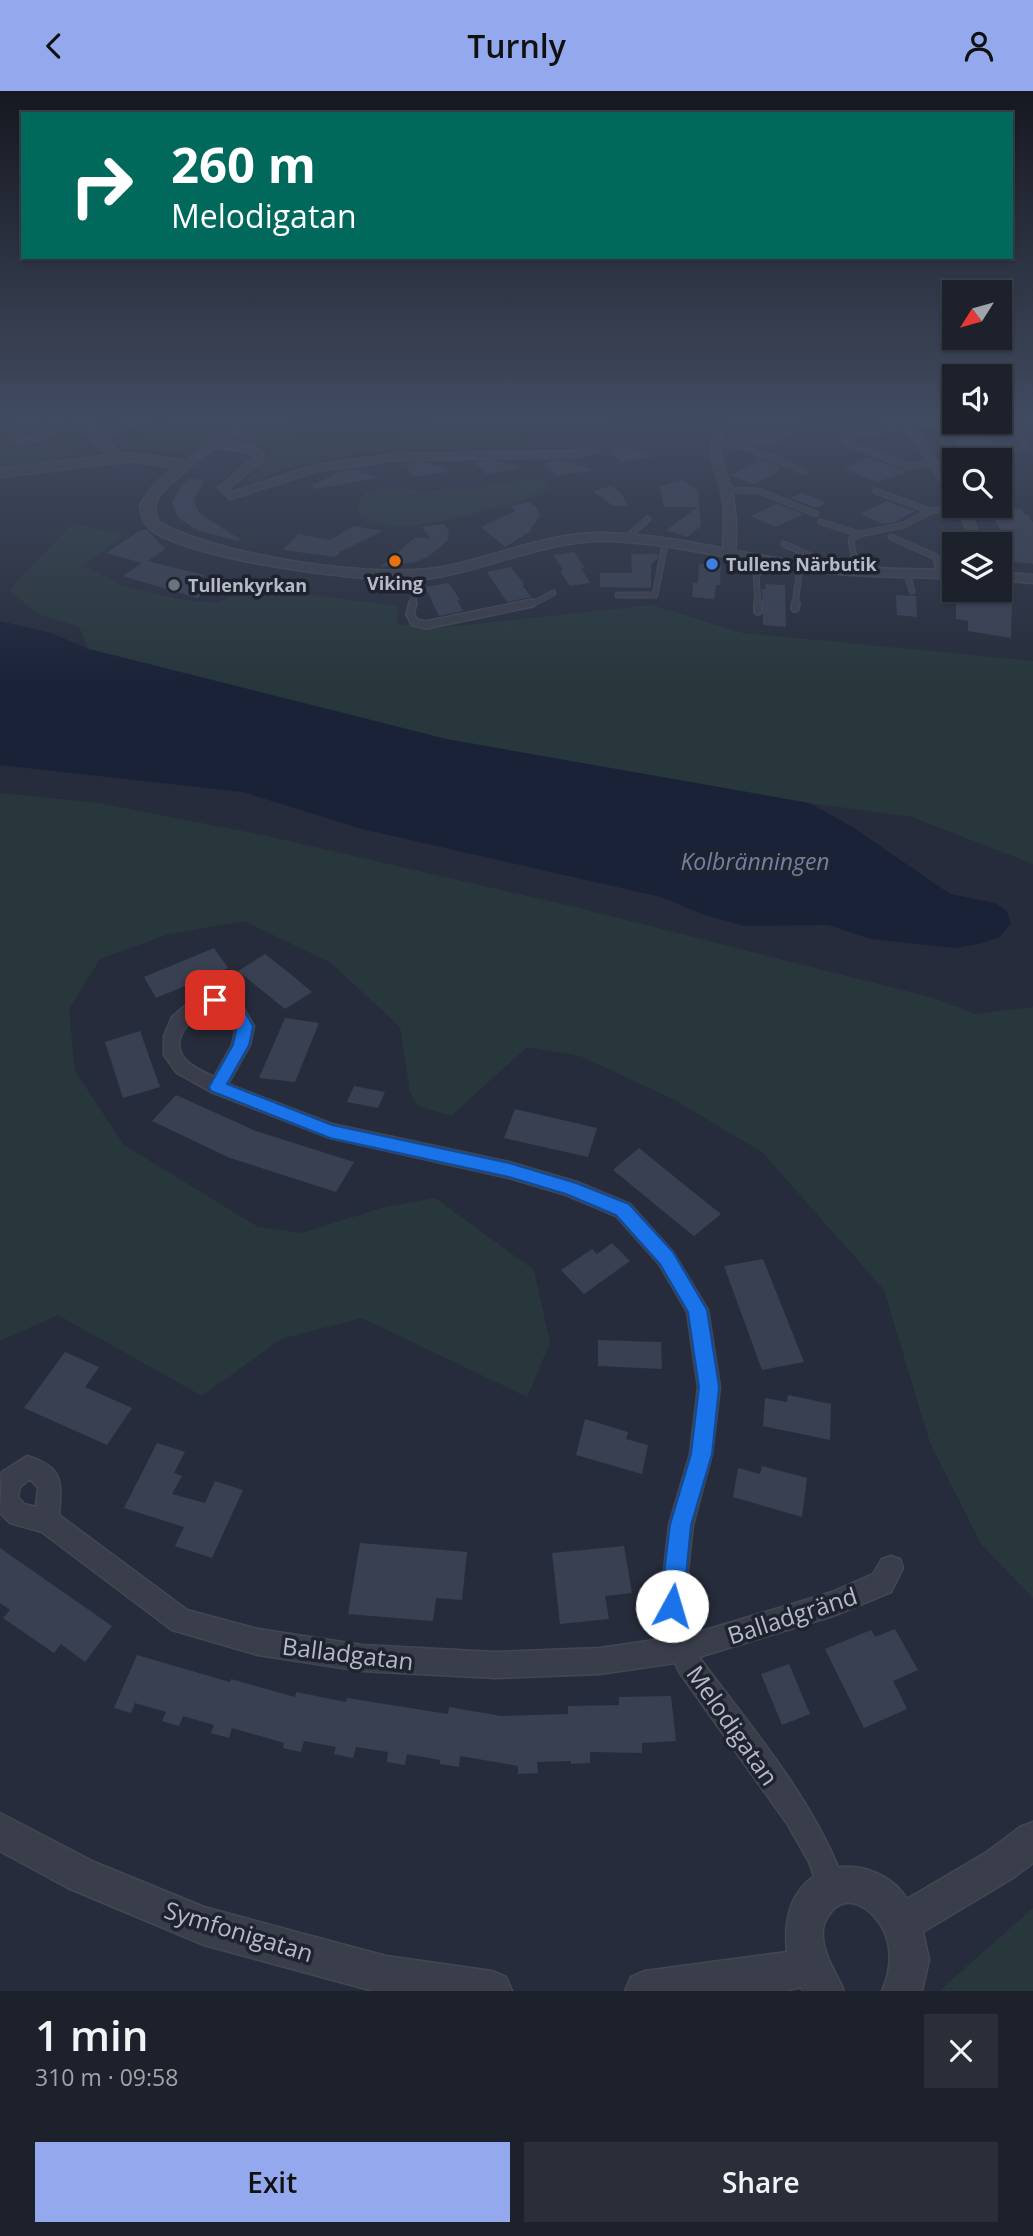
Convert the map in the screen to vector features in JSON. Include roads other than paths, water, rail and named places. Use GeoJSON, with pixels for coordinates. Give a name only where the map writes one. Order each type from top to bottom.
{"type":"FeatureCollection","features":[{"type":"Feature","properties":{"kind":"street"},"geometry":{"type":"LineString","coordinates":[[147,507],[152,523],[176,537],[308,567],[371,575],[419,576],[562,540],[598,537],[625,538],[800,566],[942,574]]}},
{"type":"Feature","properties":{"kind":"street"},"geometry":{"type":"LineString","coordinates":[[728,507],[729,554]]}},
{"type":"Feature","properties":{"kind":"street"},"geometry":{"type":"LineString","coordinates":[[1012,577],[1033,579]]}},
{"type":"Feature","properties":{"kind":"street","name":"Melodigatan"},"geometry":{"type":"LineString","coordinates":[[217,1087],[330,1131],[509,1170],[570,1188],[622,1210],[666,1258],[697,1310],[709,1387],[701,1454],[681,1525],[672,1606],[688,1663],[797,1815],[821,1856],[831,1885]]}},
{"type":"Feature","properties":{"kind":"street","name":"Balladgatan"},"geometry":{"type":"LineString","coordinates":[[47,1521],[89,1549],[181,1621],[258,1641],[362,1658],[495,1665],[600,1661],[684,1649]]}},
{"type":"Feature","properties":{"kind":"street","name":"Balladgränd"},"geometry":{"type":"LineString","coordinates":[[684,1649],[833,1604],[882,1583],[891,1568]]}},
{"type":"Feature","properties":{"kind":"street","name":"Symfonigatan"},"geometry":{"type":"LineString","coordinates":[[0,1832],[81,1875],[204,1926],[386,1975],[492,1991]]}},
{"type":"Feature","properties":{"kind":"street"},"geometry":{"type":"LineString","coordinates":[[901,1924],[1000,1865],[1033,1840]]}},
{"type":"Feature","properties":{"kind":"street"},"geometry":{"type":"LineString","coordinates":[[816,1978],[804,1945],[806,1916],[813,1900],[831,1885],[854,1883],[884,1899],[901,1924],[910,1962],[902,1991]]}},
{"type":"Feature","properties":{"kind":"street"},"geometry":{"type":"LineString","coordinates":[[645,1991],[789,1971],[816,1978]]}},
{"type":"Feature","properties":{"kind":"lane"},"geometry":{"type":"LineString","coordinates":[[798,507],[816,514]]}},
{"type":"Feature","properties":{"kind":"lane"},"geometry":{"type":"LineString","coordinates":[[918,507],[930,511]]}},
{"type":"Feature","properties":{"kind":"lane"},"geometry":{"type":"LineString","coordinates":[[856,571],[851,540],[860,534],[904,525],[930,511],[942,509]]}},
{"type":"Feature","properties":{"kind":"lane"},"geometry":{"type":"LineString","coordinates":[[625,538],[648,519]]}},
{"type":"Feature","properties":{"kind":"lane"},"geometry":{"type":"LineString","coordinates":[[821,522],[860,534]]}},
{"type":"Feature","properties":{"kind":"lane"},"geometry":{"type":"LineString","coordinates":[[891,537],[936,557],[942,567]]}},
{"type":"Feature","properties":{"kind":"lane"},"geometry":{"type":"LineString","coordinates":[[618,595],[655,595],[665,544]]}},
{"type":"Feature","properties":{"kind":"lane"},"geometry":{"type":"LineString","coordinates":[[784,544],[822,561],[825,568]]}},
{"type":"Feature","properties":{"kind":"lane"},"geometry":{"type":"LineString","coordinates":[[758,611],[756,574],[778,562]]}},
{"type":"Feature","properties":{"kind":"lane"},"geometry":{"type":"LineString","coordinates":[[795,608],[800,566]]}},
{"type":"Feature","properties":{"kind":"lane"},"geometry":{"type":"LineString","coordinates":[[907,574],[912,591]]}},
{"type":"Feature","properties":{"kind":"lane"},"geometry":{"type":"LineString","coordinates":[[419,576],[410,614],[414,622],[426,625],[536,602],[553,593]]}},
{"type":"Feature","properties":{"kind":"water","name":"Kolbränningen"},"geometry":{"type":"Polygon","coordinates":[[[0,621],[51,633],[89,649],[446,739],[809,803],[851,826],[950,894],[995,903],[1006,910],[1011,923],[1000,937],[955,948],[871,939],[828,925],[744,926],[702,914],[661,897],[362,829],[243,792],[0,765],[0,621]]]}},
{"type":"Feature","properties":{"kind":"place","name":"Viking"},"geometry":{"type":"Point","coordinates":[395,561]}},
{"type":"Feature","properties":{"kind":"place","name":"Tullens Närbutik"},"geometry":{"type":"Point","coordinates":[712,564]}},
{"type":"Feature","properties":{"kind":"place","name":"Tullenkyrkan"},"geometry":{"type":"Point","coordinates":[174,585]}}]}
